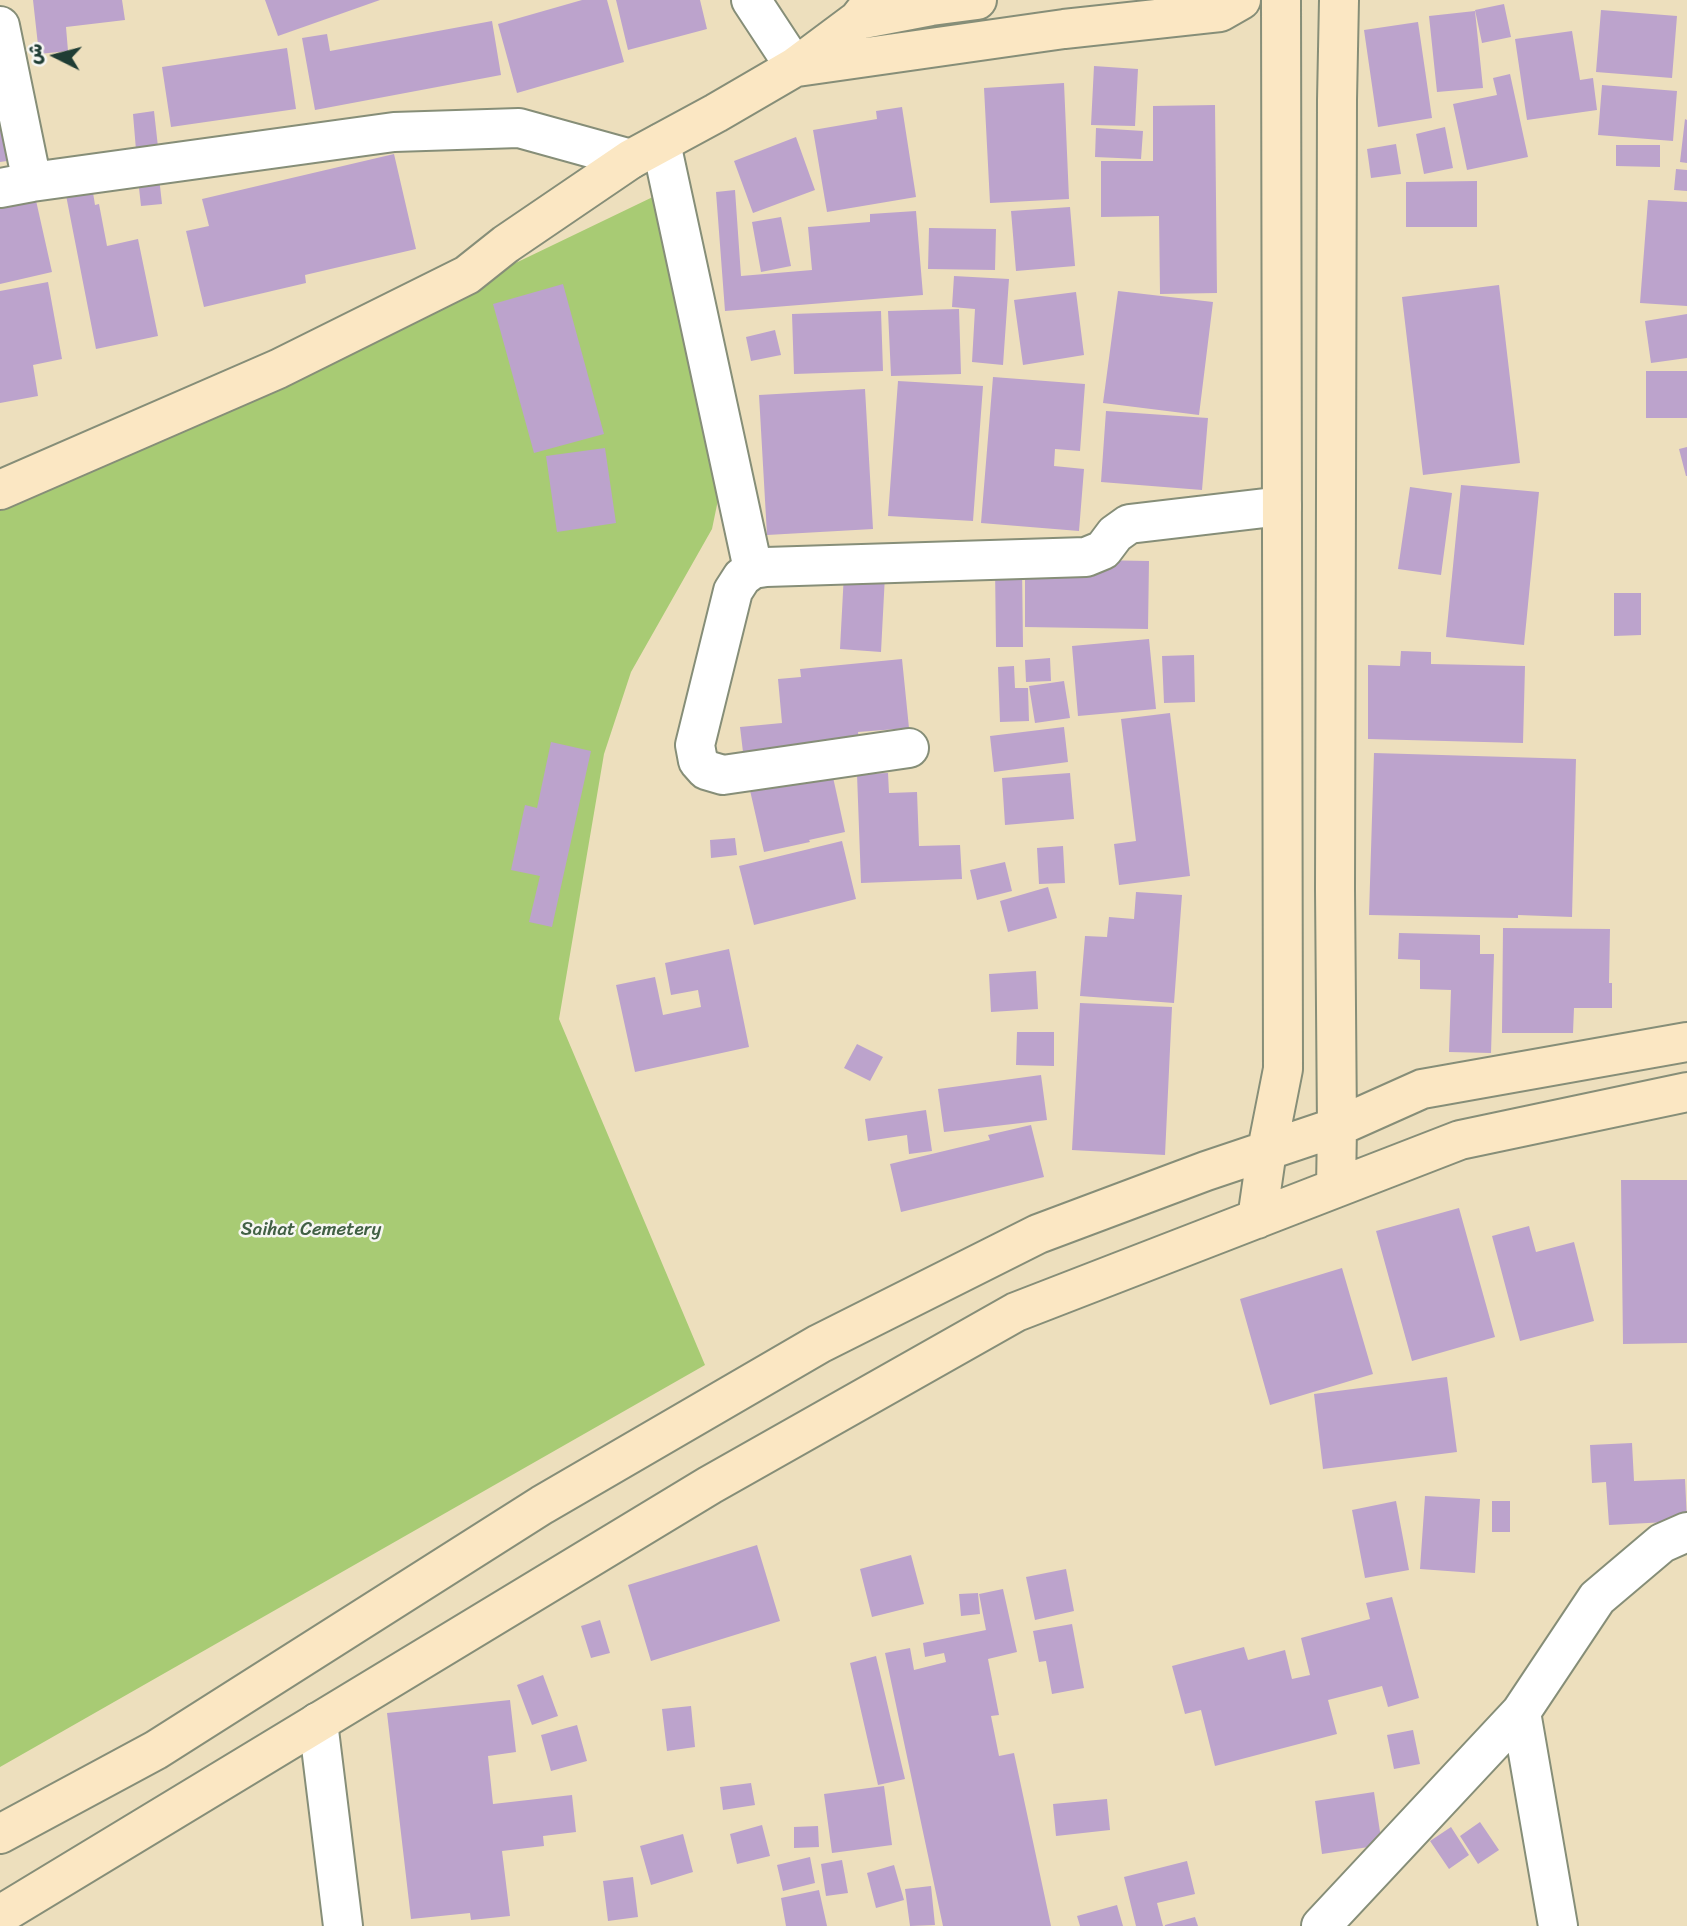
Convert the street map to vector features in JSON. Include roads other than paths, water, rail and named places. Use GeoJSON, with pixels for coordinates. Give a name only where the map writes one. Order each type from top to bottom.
{"type":"FeatureCollection","features":[{"type":"Feature","properties":{"kind":"main road"},"geometry":{"type":"LineString","coordinates":[[0,490],[278,369],[467,275],[506,244],[646,151],[795,67],[866,10],[976,0]]}},
{"type":"Feature","properties":{"kind":"main road"},"geometry":{"type":"LineString","coordinates":[[795,67],[1065,29],[1220,12],[1241,0]]}},
{"type":"Feature","properties":{"kind":"main road"},"geometry":{"type":"LineString","coordinates":[[1257,1219],[1283,1069],[1281,0]]}},
{"type":"Feature","properties":{"kind":"main road"},"geometry":{"type":"LineString","coordinates":[[1335,1188],[1339,0]]}},
{"type":"Feature","properties":{"kind":"main road"},"geometry":{"type":"LineString","coordinates":[[0,1834],[156,1749],[542,1505],[818,1344],[1038,1234],[1206,1171],[1337,1127],[1422,1089],[1687,1042]]}},
{"type":"Feature","properties":{"kind":"main road"},"geometry":{"type":"LineString","coordinates":[[0,1915],[709,1485],[1016,1312],[1460,1140],[1687,1092]]}},
{"type":"Feature","properties":{"kind":"street"},"geometry":{"type":"LineString","coordinates":[[751,0],[795,67]]}},
{"type":"Feature","properties":{"kind":"street"},"geometry":{"type":"LineString","coordinates":[[0,26],[16,185],[394,132],[519,128],[646,151],[753,569]]}},
{"type":"Feature","properties":{"kind":"street"},"geometry":{"type":"LineString","coordinates":[[909,748],[723,775],[706,770],[698,761],[695,744],[733,591],[741,577],[753,569],[780,566],[1086,557],[1103,550],[1115,534],[1129,524],[1282,506]]}},
{"type":"Feature","properties":{"kind":"street"},"geometry":{"type":"LineString","coordinates":[[1321,1926],[1521,1712],[1597,1598],[1662,1543],[1687,1532]]}},
{"type":"Feature","properties":{"kind":"street"},"geometry":{"type":"LineString","coordinates":[[1521,1712],[1558,1926]]}},
{"type":"Feature","properties":{"kind":"street"},"geometry":{"type":"LineString","coordinates":[[318,1722],[343,1926]]}},
{"type":"Feature","properties":{"kind":"park label","name":"Saihat Cemetery"},"geometry":{"type":"Point","coordinates":[311,1230]}}]}
